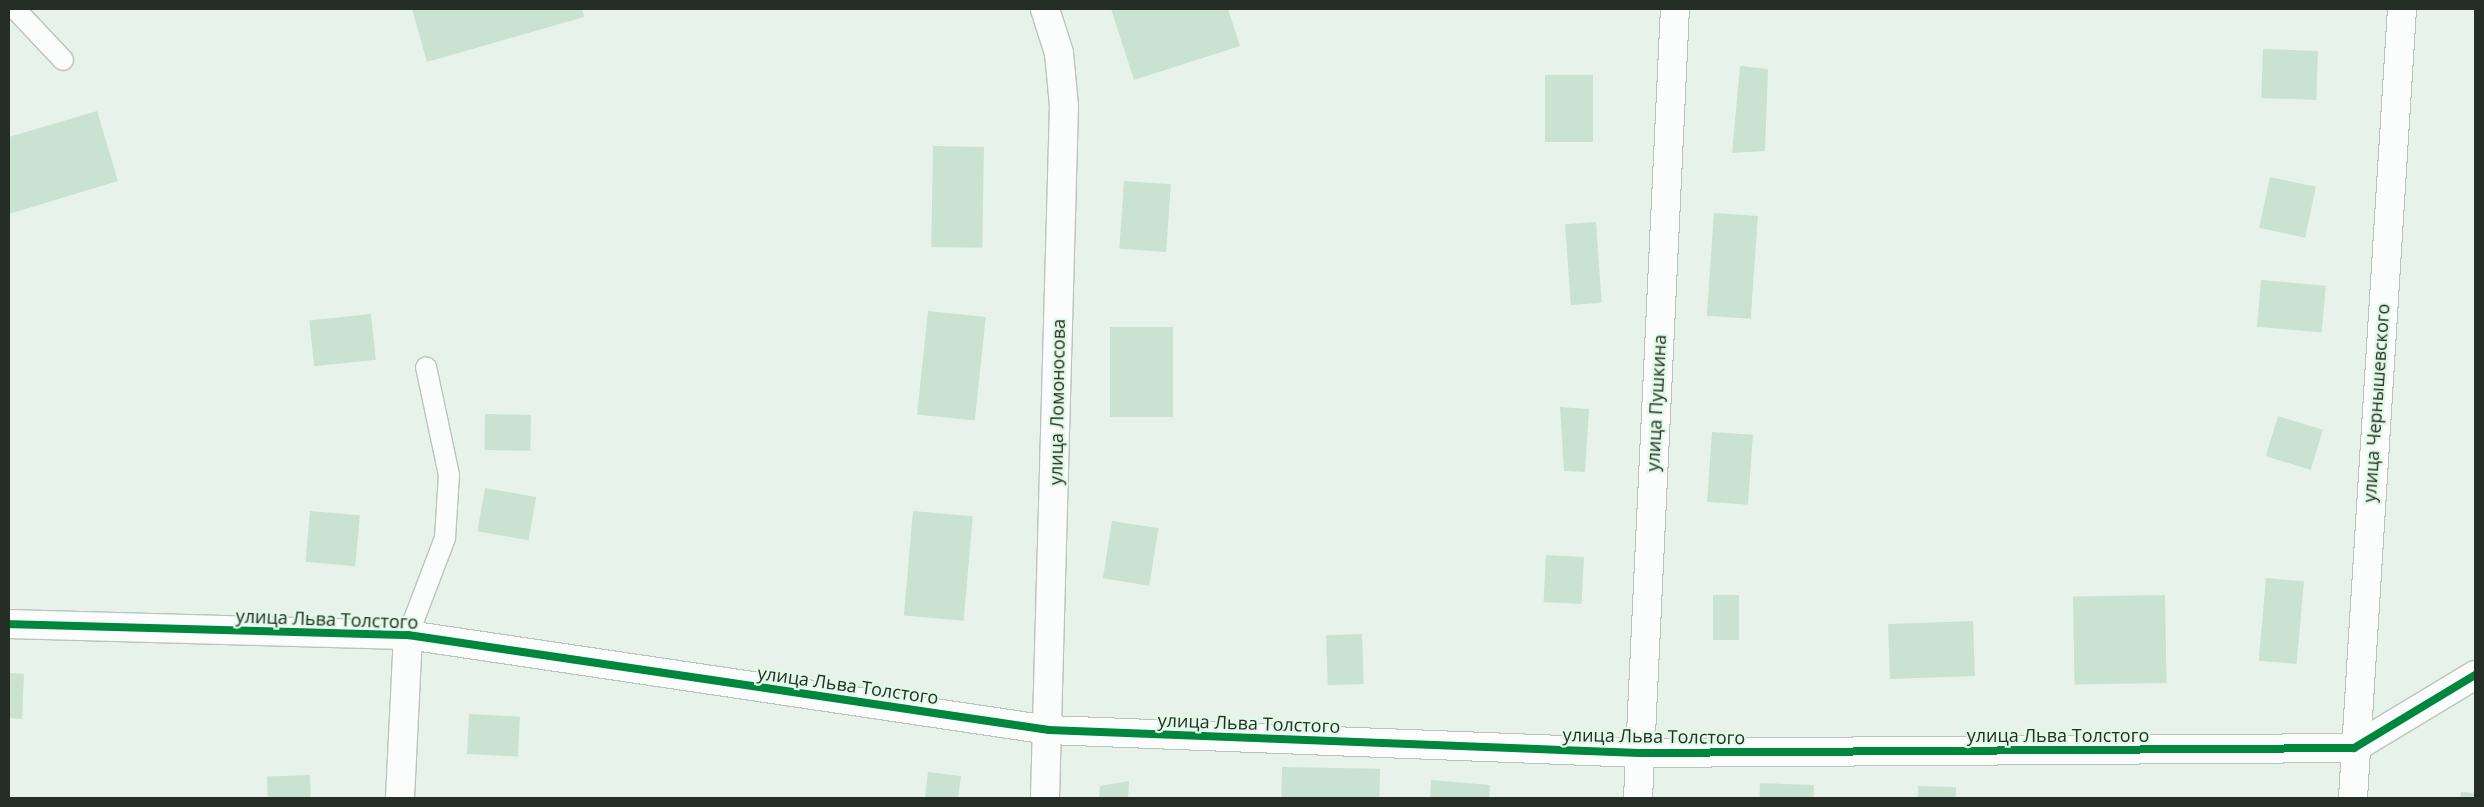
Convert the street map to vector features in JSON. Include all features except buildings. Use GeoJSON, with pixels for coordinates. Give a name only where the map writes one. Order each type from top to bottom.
{"type":"FeatureCollection","features":[{"type":"Feature","properties":{"kind":"street","name":"улица Ломоносова"},"geometry":{"type":"LineString","coordinates":[[1045,9],[1059,53],[1064,106],[1049,730],[1045,798]]}},
{"type":"Feature","properties":{"kind":"street","name":"улица Пушкина"},"geometry":{"type":"LineString","coordinates":[[1638,798],[1675,9]]}},
{"type":"Feature","properties":{"kind":"street","name":"улица Чернышевского"},"geometry":{"type":"LineString","coordinates":[[2353,798],[2354,748],[2402,9]]}},
{"type":"Feature","properties":{"kind":"street","name":"улица Льва Толстого"},"geometry":{"type":"LineString","coordinates":[[9,624],[408,635],[1049,730],[1640,753],[2354,748]]}},
{"type":"Feature","properties":{"kind":"street"},"geometry":{"type":"LineString","coordinates":[[400,798],[408,635]]}},
{"type":"Feature","properties":{"kind":"street"},"geometry":{"type":"LineString","coordinates":[[2354,748],[2475,674]]}},
{"type":"Feature","properties":{"kind":"lane"},"geometry":{"type":"LineString","coordinates":[[15,9],[63,60]]}},
{"type":"Feature","properties":{"kind":"lane"},"geometry":{"type":"LineString","coordinates":[[408,635],[445,538],[450,475],[426,367]]}},
{"type":"Feature","properties":{"kind":"cycle path"},"geometry":{"type":"LineString","coordinates":[[9,624],[408,635],[1049,730],[1640,753],[2354,748],[2475,675]]}}]}
